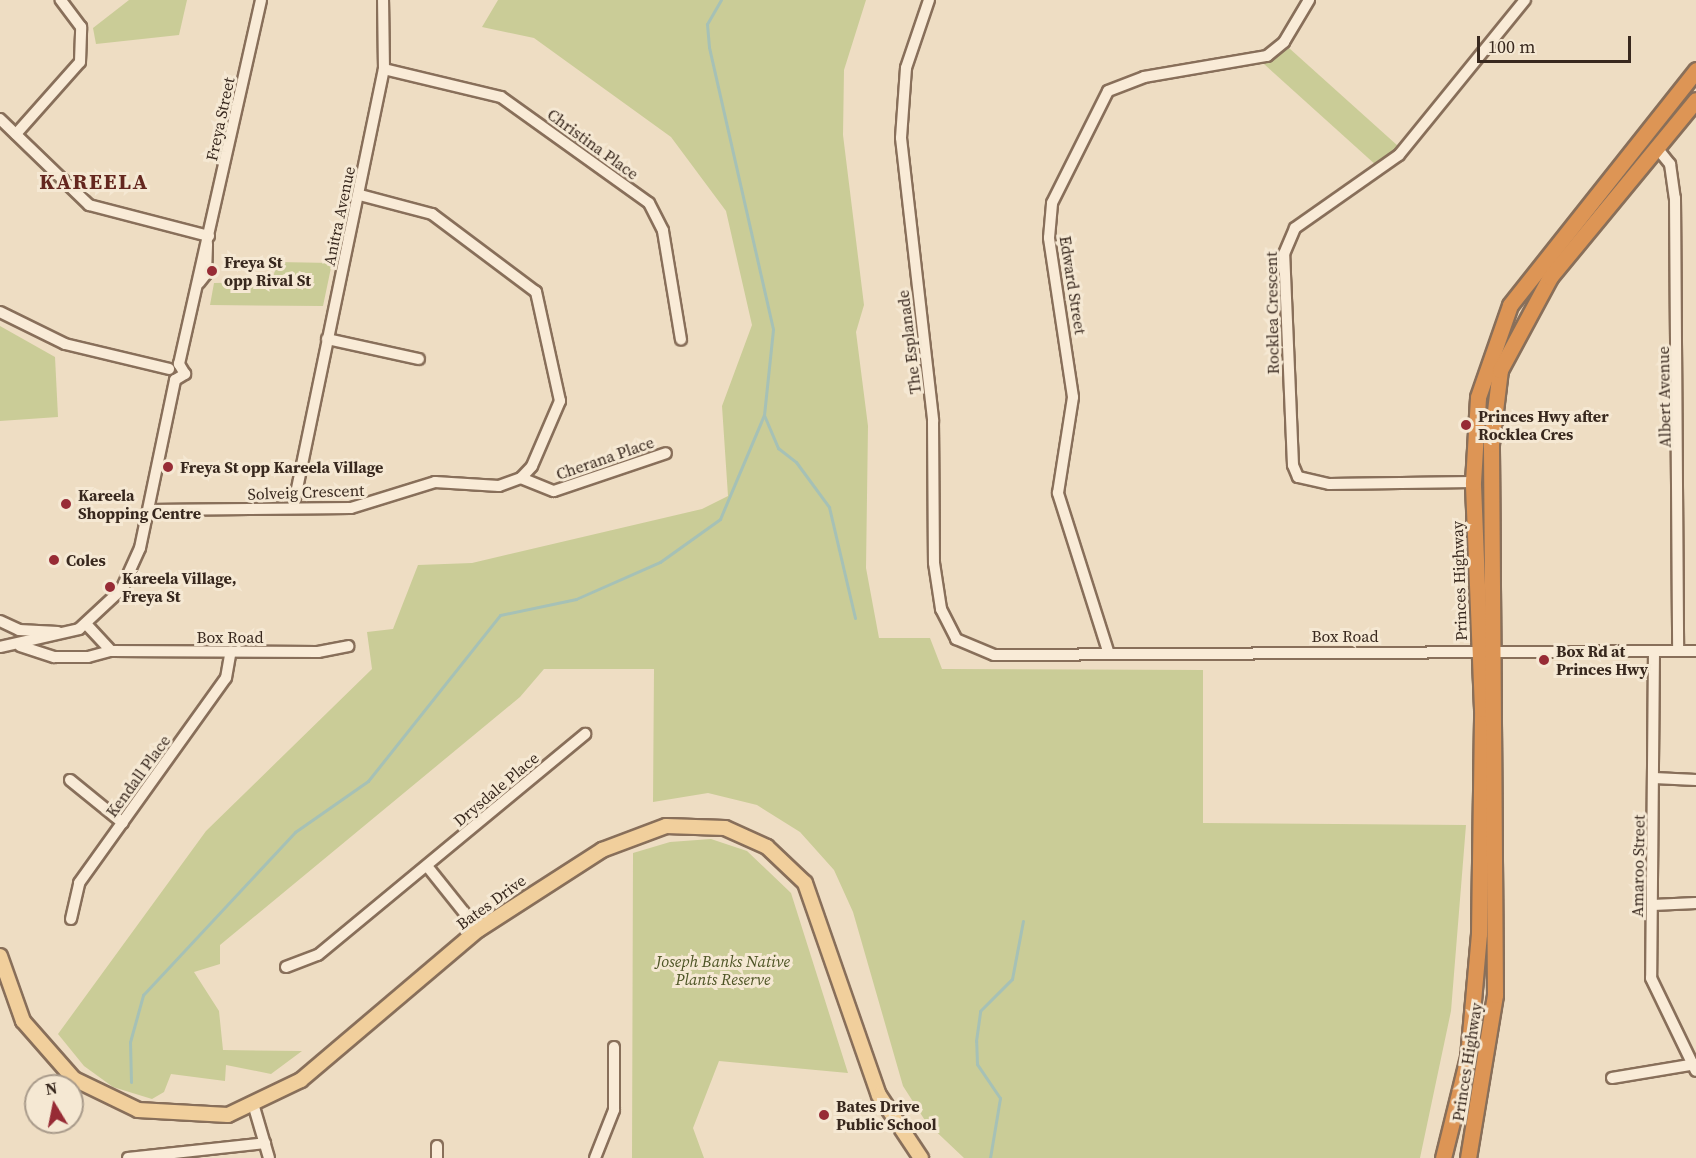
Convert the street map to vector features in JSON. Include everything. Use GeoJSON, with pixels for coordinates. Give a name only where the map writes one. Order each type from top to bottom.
{"type":"FeatureCollection","features":[{"type":"Feature","properties":{"kind":"highway","name":"Princes Highway"},"geometry":{"type":"LineString","coordinates":[[1443,1158],[1468,1057],[1477,961],[1480,652],[1473,482],[1478,397],[1510,305],[1696,70]]}},
{"type":"Feature","properties":{"kind":"highway","name":"Princes Highway"},"geometry":{"type":"LineString","coordinates":[[1468,1158],[1495,995],[1497,652],[1491,444],[1500,370],[1550,277],[1695,103]]}},
{"type":"Feature","properties":{"kind":"main road","name":"Bates Drive"},"geometry":{"type":"LineString","coordinates":[[0,956],[15,1006],[36,1042],[91,1090],[138,1110],[184,1117],[254,1107],[301,1080],[478,930],[521,898],[636,834],[691,824],[743,834],[786,863],[805,883],[879,1095],[921,1158]]}},
{"type":"Feature","properties":{"kind":"street"},"geometry":{"type":"LineString","coordinates":[[16,134],[80,62],[81,27],[62,0]]}},
{"type":"Feature","properties":{"kind":"street","name":"Freya Street"},"geometry":{"type":"LineString","coordinates":[[174,366],[200,283],[206,274],[208,240],[261,0]]}},
{"type":"Feature","properties":{"kind":"street","name":"Anitra Avenue"},"geometry":{"type":"LineString","coordinates":[[293,508],[327,339],[360,195],[384,69],[383,0]]}},
{"type":"Feature","properties":{"kind":"street","name":"The Esplanade"},"geometry":{"type":"LineString","coordinates":[[929,0],[906,68],[900,138],[933,421],[934,563],[941,609],[951,632],[966,646],[994,655]]}},
{"type":"Feature","properties":{"kind":"street","name":"Edward Street"},"geometry":{"type":"LineString","coordinates":[[1108,651],[1058,493],[1073,397],[1049,238],[1052,203],[1108,91],[1144,77],[1267,56],[1284,42],[1309,0]]}},
{"type":"Feature","properties":{"kind":"street","name":"Rocklea Crescent"},"geometry":{"type":"LineString","coordinates":[[1473,482],[1329,484],[1298,477],[1293,465],[1284,254],[1295,228],[1399,155],[1525,0]]}},
{"type":"Feature","properties":{"kind":"street","name":"Christina Place"},"geometry":{"type":"LineString","coordinates":[[384,69],[501,97],[650,203],[663,231],[681,340]]}},
{"type":"Feature","properties":{"kind":"street"},"geometry":{"type":"LineString","coordinates":[[1679,91],[1695,103]]}},
{"type":"Feature","properties":{"kind":"street"},"geometry":{"type":"LineString","coordinates":[[0,119],[89,205],[208,240]]}},
{"type":"Feature","properties":{"kind":"street","name":"Albert Avenue"},"geometry":{"type":"LineString","coordinates":[[1657,148],[1670,164],[1676,198],[1678,651]]}},
{"type":"Feature","properties":{"kind":"street"},"geometry":{"type":"LineString","coordinates":[[360,195],[432,214],[536,292],[560,401],[540,451],[520,478]]}},
{"type":"Feature","properties":{"kind":"street"},"geometry":{"type":"LineString","coordinates":[[0,312],[65,344],[174,366],[175,380],[149,510],[128,579],[83,627],[34,632],[0,621]]}},
{"type":"Feature","properties":{"kind":"street"},"geometry":{"type":"LineString","coordinates":[[327,339],[419,359]]}},
{"type":"Feature","properties":{"kind":"street","name":"Cherana Place"},"geometry":{"type":"LineString","coordinates":[[520,478],[554,491],[666,453]]}},
{"type":"Feature","properties":{"kind":"street","name":"Solveig Crescent"},"geometry":{"type":"LineString","coordinates":[[149,510],[372,505],[435,482],[499,486],[520,478]]}},
{"type":"Feature","properties":{"kind":"street"},"geometry":{"type":"LineString","coordinates":[[83,627],[111,651]]}},
{"type":"Feature","properties":{"kind":"street","name":"Box Road"},"geometry":{"type":"LineString","coordinates":[[0,647],[17,645],[83,627]]}},
{"type":"Feature","properties":{"kind":"street","name":"Box Road"},"geometry":{"type":"LineString","coordinates":[[17,645],[54,657],[111,651],[318,652],[348,646]]}},
{"type":"Feature","properties":{"kind":"street","name":"Kendall Place"},"geometry":{"type":"LineString","coordinates":[[70,919],[79,883],[226,678],[231,651]]}},
{"type":"Feature","properties":{"kind":"street","name":"Box Road"},"geometry":{"type":"LineString","coordinates":[[994,655],[1108,651],[1696,651]]}},
{"type":"Feature","properties":{"kind":"street","name":"Amaroo Street"},"geometry":{"type":"LineString","coordinates":[[1654,651],[1651,978],[1695,1067]]}},
{"type":"Feature","properties":{"kind":"street","name":"Drysdale Place"},"geometry":{"type":"LineString","coordinates":[[286,967],[318,955],[585,734]]}},
{"type":"Feature","properties":{"kind":"street"},"geometry":{"type":"LineString","coordinates":[[1654,778],[1696,780]]}},
{"type":"Feature","properties":{"kind":"street"},"geometry":{"type":"LineString","coordinates":[[70,780],[123,823]]}},
{"type":"Feature","properties":{"kind":"street"},"geometry":{"type":"LineString","coordinates":[[427,866],[478,930]]}},
{"type":"Feature","properties":{"kind":"street"},"geometry":{"type":"LineString","coordinates":[[1653,905],[1696,903]]}},
{"type":"Feature","properties":{"kind":"street"},"geometry":{"type":"LineString","coordinates":[[595,1158],[614,1110],[614,1047]]}},
{"type":"Feature","properties":{"kind":"street"},"geometry":{"type":"LineString","coordinates":[[1612,1078],[1695,1067]]}},
{"type":"Feature","properties":{"kind":"street"},"geometry":{"type":"LineString","coordinates":[[254,1107],[269,1158]]}},
{"type":"Feature","properties":{"kind":"street"},"geometry":{"type":"LineString","coordinates":[[129,1158],[265,1143]]}},
{"type":"Feature","properties":{"kind":"street"},"geometry":{"type":"LineString","coordinates":[[436,1158],[437,1146]]}},
{"type":"Feature","properties":{"kind":"green space"},"geometry":{"type":"Polygon","coordinates":[[[129,0],[187,0],[179,35],[96,44],[93,28],[129,0]]]}},
{"type":"Feature","properties":{"kind":"green space"},"geometry":{"type":"Polygon","coordinates":[[[498,0],[866,0],[844,70],[843,135],[864,305],[856,332],[868,426],[866,568],[879,638],[930,638],[942,669],[1203,670],[1203,823],[1466,825],[1451,1011],[1420,1158],[964,1158],[926,1122],[903,1086],[853,912],[834,870],[800,832],[757,805],[708,793],[653,802],[654,669],[544,669],[520,697],[220,945],[220,964],[194,972],[219,1011],[223,1050],[302,1051],[271,1074],[226,1065],[225,1081],[171,1074],[164,1092],[152,1099],[113,1087],[84,1066],[58,1034],[206,831],[372,669],[367,632],[393,629],[418,565],[472,563],[702,509],[728,496],[722,406],[752,325],[726,211],[671,137],[534,38],[482,27],[498,0]]]}},
{"type":"Feature","properties":{"kind":"green space"},"geometry":{"type":"Polygon","coordinates":[[[1289,48],[1398,146],[1377,166],[1264,64],[1289,48]]]}},
{"type":"Feature","properties":{"kind":"green space"},"geometry":{"type":"Polygon","coordinates":[[[277,262],[332,263],[323,306],[210,305],[214,283],[272,282],[277,262]]]}},
{"type":"Feature","properties":{"kind":"green space"},"geometry":{"type":"Polygon","coordinates":[[[0,326],[55,357],[58,417],[0,421],[0,326]]]}},
{"type":"Feature","properties":{"kind":"green space","name":"Joseph Banks Native Plants Reserve"},"geometry":{"type":"Polygon","coordinates":[[[711,839],[747,851],[791,893],[848,1073],[719,1061],[693,1128],[704,1158],[632,1158],[633,853],[670,842],[711,839]]]}},
{"type":"Feature","properties":{"kind":"waterway"},"geometry":{"type":"LineString","coordinates":[[131,1082],[130,1042],[143,995],[295,832],[368,781],[500,615],[576,599],[660,562],[720,519],[764,415],[773,329],[709,47],[707,24],[721,0]]}},
{"type":"Feature","properties":{"kind":"waterway"},"geometry":{"type":"LineString","coordinates":[[764,415],[778,448],[796,462],[829,507],[855,618]]}},
{"type":"Feature","properties":{"kind":"waterway"},"geometry":{"type":"LineString","coordinates":[[990,1158],[1000,1098],[977,1064],[976,1041],[980,1011],[1012,979],[1023,921]]}},
{"type":"Feature","properties":{"kind":"place","name":"Freya St opp Rival St"},"geometry":{"type":"Point","coordinates":[212,271]}},
{"type":"Feature","properties":{"kind":"place","name":"Princes Hwy after Rocklea Cres"},"geometry":{"type":"Point","coordinates":[1466,425]}},
{"type":"Feature","properties":{"kind":"place","name":"Freya St opp Kareela Village"},"geometry":{"type":"Point","coordinates":[168,467]}},
{"type":"Feature","properties":{"kind":"place","name":"Kareela Shopping Centre"},"geometry":{"type":"Point","coordinates":[66,504]}},
{"type":"Feature","properties":{"kind":"place","name":"Coles"},"geometry":{"type":"Point","coordinates":[54,560]}},
{"type":"Feature","properties":{"kind":"place","name":"Kareela Village, Freya St"},"geometry":{"type":"Point","coordinates":[110,587]}},
{"type":"Feature","properties":{"kind":"place","name":"Box Rd at Princes Hwy"},"geometry":{"type":"Point","coordinates":[1544,660]}},
{"type":"Feature","properties":{"kind":"place","name":"Bates Drive Public School"},"geometry":{"type":"Point","coordinates":[824,1115]}},
{"type":"Feature","properties":{"kind":"district","name":"KAREELA"},"geometry":{"type":"Point","coordinates":[94,182]}}]}
